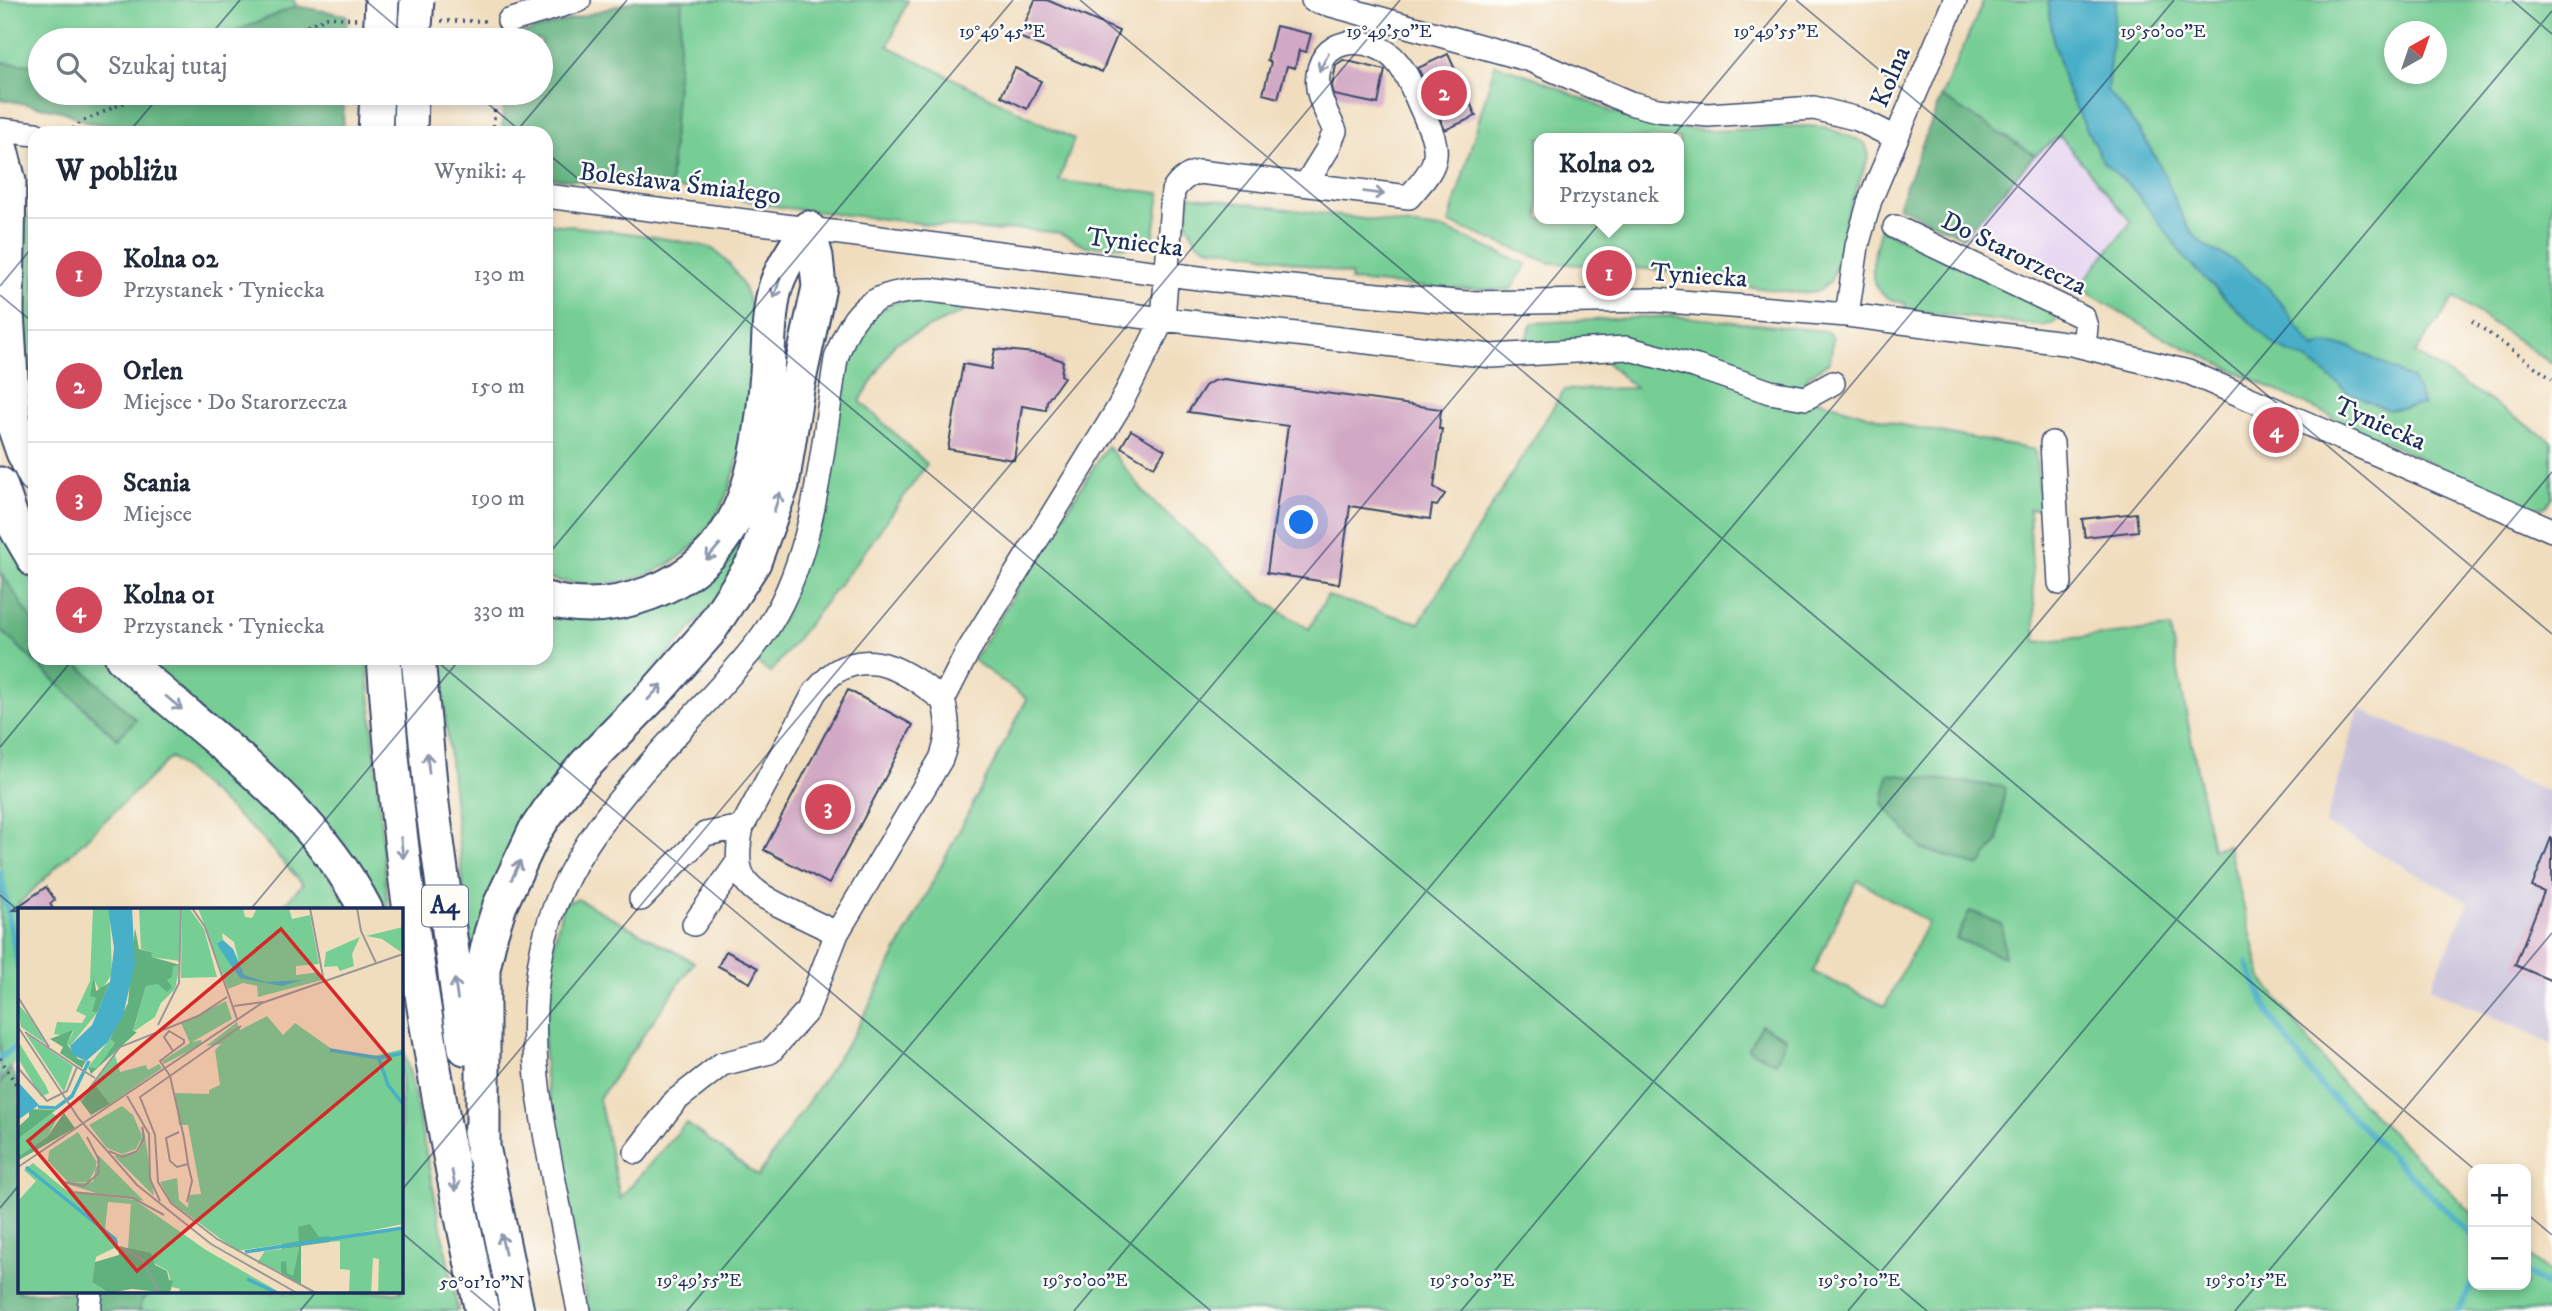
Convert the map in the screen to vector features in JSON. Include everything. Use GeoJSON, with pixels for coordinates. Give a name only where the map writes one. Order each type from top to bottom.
{"type":"FeatureCollection","features":[{"type":"Feature","properties":{"kind":"highway"},"geometry":{"type":"LineString","coordinates":[[381,28],[383,0]]}},
{"type":"Feature","properties":{"kind":"highway"},"geometry":{"type":"LineString","coordinates":[[415,28],[417,0]]}},
{"type":"Feature","properties":{"kind":"highway"},"geometry":{"type":"LineString","coordinates":[[375,126],[376,105]]}},
{"type":"Feature","properties":{"kind":"highway"},"geometry":{"type":"LineString","coordinates":[[410,126],[411,105]]}},
{"type":"Feature","properties":{"kind":"highway"},"geometry":{"type":"LineString","coordinates":[[0,146],[9,181],[7,312],[14,426],[28,462]]}},
{"type":"Feature","properties":{"kind":"highway"},"geometry":{"type":"LineString","coordinates":[[553,600],[597,606],[631,601],[669,586],[705,561],[725,538],[742,506],[755,466],[764,406],[771,310],[776,286],[791,254],[808,228]]}},
{"type":"Feature","properties":{"kind":"highway"},"geometry":{"type":"LineString","coordinates":[[483,1153],[483,969],[500,905],[535,831],[556,800],[708,633],[754,562],[782,485],[797,389],[819,287],[816,257],[808,228]]}},
{"type":"Feature","properties":{"kind":"highway"},"geometry":{"type":"LineString","coordinates":[[0,484],[15,525],[28,548]]}},
{"type":"Feature","properties":{"kind":"highway"},"geometry":{"type":"LineString","coordinates":[[130,665],[267,782],[338,862],[365,908]]}},
{"type":"Feature","properties":{"kind":"highway","name":"A4"},"geometry":{"type":"LineString","coordinates":[[385,665],[403,858],[441,1114],[482,1311]]}},
{"type":"Feature","properties":{"kind":"highway","name":"A4"},"geometry":{"type":"LineString","coordinates":[[419,665],[446,915],[483,1153],[517,1311]]}},
{"type":"Feature","properties":{"kind":"highway"},"geometry":{"type":"LineString","coordinates":[[402,996],[441,1114]]}},
{"type":"Feature","properties":{"kind":"street"},"geometry":{"type":"LineString","coordinates":[[509,21],[579,0]]}},
{"type":"Feature","properties":{"kind":"street"},"geometry":{"type":"LineString","coordinates":[[1313,0],[1530,60],[1621,99],[1657,110],[1708,115],[1814,108],[1858,120],[1896,138],[1863,222],[1847,315]]}},
{"type":"Feature","properties":{"kind":"street","name":"Kolna"},"geometry":{"type":"LineString","coordinates":[[1896,138],[1955,0]]}},
{"type":"Feature","properties":{"kind":"street"},"geometry":{"type":"LineString","coordinates":[[1362,41],[1368,17]]}},
{"type":"Feature","properties":{"kind":"street"},"geometry":{"type":"LineString","coordinates":[[943,701],[968,651],[1119,407],[1163,320],[1173,191],[1183,178],[1199,172],[1409,197],[1423,180],[1435,158],[1432,133],[1398,62],[1383,50],[1362,41],[1341,43],[1331,49],[1321,63],[1318,92],[1335,131],[1327,150],[1306,184]]}},
{"type":"Feature","properties":{"kind":"street"},"geometry":{"type":"LineString","coordinates":[[0,130],[28,133]]}},
{"type":"Feature","properties":{"kind":"street","name":"Bolesława Śmiałego"},"geometry":{"type":"LineString","coordinates":[[553,197],[808,228]]}},
{"type":"Feature","properties":{"kind":"street","name":"Do Starorzecza"},"geometry":{"type":"LineString","coordinates":[[1895,227],[2083,317],[2086,327],[2084,346]]}},
{"type":"Feature","properties":{"kind":"street","name":"Tyniecka"},"geometry":{"type":"LineString","coordinates":[[808,228],[1166,275],[1431,301],[1466,303],[1655,300],[1847,315],[2084,346],[2188,372],[2550,525]]}},
{"type":"Feature","properties":{"kind":"street"},"geometry":{"type":"LineString","coordinates":[[579,1311],[536,1080],[535,1011],[542,949],[564,888],[595,832],[631,787],[751,651],[783,602],[803,549],[835,359],[851,320],[865,307],[883,296],[906,290],[980,295],[1163,320],[1492,356],[1626,348],[1697,367],[1770,392],[1806,398],[1833,383]]}},
{"type":"Feature","properties":{"kind":"street"},"geometry":{"type":"LineString","coordinates":[[2052,443],[2060,583]]}},
{"type":"Feature","properties":{"kind":"street"},"geometry":{"type":"LineString","coordinates":[[636,1152],[676,1101],[722,1064],[771,1052],[807,1011],[837,933],[941,759],[948,731],[948,716],[943,701],[905,672],[880,663],[853,664],[833,673],[816,692],[742,827],[738,846],[738,862],[744,880],[756,894],[837,933]]}},
{"type":"Feature","properties":{"kind":"street"},"geometry":{"type":"LineString","coordinates":[[641,899],[705,834],[742,827]]}},
{"type":"Feature","properties":{"kind":"street"},"geometry":{"type":"LineString","coordinates":[[694,924],[738,862]]}},
{"type":"Feature","properties":{"kind":"path"},"geometry":{"type":"LineString","coordinates":[[76,126],[119,105]]}},
{"type":"Feature","properties":{"kind":"path"},"geometry":{"type":"LineString","coordinates":[[494,126],[495,105]]}},
{"type":"Feature","properties":{"kind":"path"},"geometry":{"type":"LineString","coordinates":[[2472,321],[2552,379]]}},
{"type":"Feature","properties":{"kind":"path"},"geometry":{"type":"LineString","coordinates":[[1,1060],[18,1087]]}},
{"type":"Feature","properties":{"kind":"shaded area"},"geometry":{"type":"Polygon","coordinates":[[[2059,135],[2131,222],[2079,287],[1964,237],[2035,155],[2059,135]]]}},
{"type":"Feature","properties":{"kind":"shaded area"},"geometry":{"type":"Polygon","coordinates":[[[2359,709],[2552,793],[2552,1043],[2430,988],[2469,902],[2325,824],[2359,709]]]}},
{"type":"Feature","properties":{"kind":"green space"},"geometry":{"type":"Polygon","coordinates":[[[0,0],[294,0],[296,6],[244,28],[28,28],[28,65],[0,62],[0,0]]]}},
{"type":"Feature","properties":{"kind":"green space"},"geometry":{"type":"Polygon","coordinates":[[[637,0],[682,0],[670,187],[553,179],[553,126],[502,126],[503,105],[553,105],[553,28],[542,28],[637,0]]]}},
{"type":"Feature","properties":{"kind":"green space"},"geometry":{"type":"Polygon","coordinates":[[[682,0],[908,0],[888,46],[1074,139],[1059,181],[1160,193],[1154,235],[1137,247],[1086,246],[1060,233],[1022,229],[994,231],[786,208],[670,187],[682,0]]]}},
{"type":"Feature","properties":{"kind":"green space"},"geometry":{"type":"Polygon","coordinates":[[[1984,0],[2552,0],[2552,364],[2455,297],[2415,353],[2552,441],[2552,497],[2545,507],[2527,509],[2155,333],[2079,287],[2131,222],[2060,136],[2035,155],[1941,97],[1984,0]]]}},
{"type":"Feature","properties":{"kind":"green space"},"geometry":{"type":"Polygon","coordinates":[[[296,6],[347,15],[346,28],[244,28],[296,6]]]}},
{"type":"Feature","properties":{"kind":"green space"},"geometry":{"type":"Polygon","coordinates":[[[0,62],[28,65],[28,104],[0,99],[0,62]]]}},
{"type":"Feature","properties":{"kind":"green space"},"geometry":{"type":"Polygon","coordinates":[[[1495,64],[1536,78],[1610,111],[1655,126],[1713,131],[1824,127],[1862,141],[1866,145],[1869,156],[1846,217],[1834,273],[1829,283],[1818,291],[1801,293],[1684,279],[1664,270],[1551,263],[1449,223],[1495,64]]]}},
{"type":"Feature","properties":{"kind":"green space"},"geometry":{"type":"Polygon","coordinates":[[[1941,97],[2035,155],[1963,237],[1898,206],[1941,97]]]}},
{"type":"Feature","properties":{"kind":"green space"},"geometry":{"type":"Polygon","coordinates":[[[31,105],[344,105],[343,126],[114,126],[90,123],[62,111],[31,105]]]}},
{"type":"Feature","properties":{"kind":"green space"},"geometry":{"type":"Polygon","coordinates":[[[1189,196],[1447,230],[1527,265],[1510,290],[1436,288],[1350,281],[1351,275],[1258,254],[1207,247],[1197,242],[1187,224],[1189,196]]]}},
{"type":"Feature","properties":{"kind":"green space"},"geometry":{"type":"Polygon","coordinates":[[[28,218],[28,428],[19,223],[28,218]]]}},
{"type":"Feature","properties":{"kind":"green space"},"geometry":{"type":"Polygon","coordinates":[[[553,224],[653,236],[711,248],[729,264],[740,280],[748,298],[754,329],[744,432],[727,493],[719,510],[698,540],[684,554],[654,572],[609,584],[553,580],[553,224]]]}},
{"type":"Feature","properties":{"kind":"green space"},"geometry":{"type":"Polygon","coordinates":[[[1880,229],[2054,311],[2057,317],[2055,323],[2042,326],[1906,310],[1905,303],[1881,293],[1875,285],[1873,266],[1880,229]]]}},
{"type":"Feature","properties":{"kind":"green space"},"geometry":{"type":"Polygon","coordinates":[[[902,299],[987,301],[895,343],[860,401],[927,464],[860,558],[770,673],[754,660],[784,615],[856,325],[902,299]]]}},
{"type":"Feature","properties":{"kind":"green space"},"geometry":{"type":"Polygon","coordinates":[[[1673,316],[1826,331],[1833,337],[1830,361],[1807,377],[1811,398],[1897,424],[2035,450],[2041,509],[2029,509],[2036,642],[2170,628],[2212,849],[2228,845],[2262,978],[2336,1077],[2468,1209],[2468,1290],[2531,1290],[2531,1258],[2552,1274],[2552,1311],[588,1311],[545,1077],[543,994],[563,903],[578,899],[694,962],[599,1099],[620,1198],[686,1123],[758,1176],[857,1029],[1027,699],[973,660],[1107,446],[1147,496],[1264,601],[1309,629],[1327,596],[1419,623],[1564,390],[1635,388],[1595,352],[1523,346],[1532,323],[1673,316]],[[1858,880],[1813,972],[1885,1006],[1928,922],[1858,880]]]}},
{"type":"Feature","properties":{"kind":"green space"},"geometry":{"type":"Polygon","coordinates":[[[783,373],[745,552],[716,600],[625,704],[473,953],[469,938],[440,665],[553,665],[553,607],[706,574],[783,373]]]}},
{"type":"Feature","properties":{"kind":"green space"},"geometry":{"type":"Polygon","coordinates":[[[0,518],[18,556],[28,570],[28,614],[0,575],[0,518]]]}},
{"type":"Feature","properties":{"kind":"green space"},"geometry":{"type":"Polygon","coordinates":[[[2,574],[28,613],[28,655],[0,629],[2,574]]]}},
{"type":"Feature","properties":{"kind":"green space"},"geometry":{"type":"Polygon","coordinates":[[[0,629],[28,655],[28,665],[38,665],[117,739],[136,720],[78,665],[116,665],[280,808],[353,908],[281,908],[303,884],[259,835],[171,757],[16,906],[18,1057],[0,1083],[0,629]]]}},
{"type":"Feature","properties":{"kind":"green space"},"geometry":{"type":"Polygon","coordinates":[[[38,665],[78,665],[136,720],[117,739],[38,665]]]}},
{"type":"Feature","properties":{"kind":"green space"},"geometry":{"type":"Polygon","coordinates":[[[149,665],[368,665],[388,908],[378,908],[149,665]]]}},
{"type":"Feature","properties":{"kind":"green space"},"geometry":{"type":"Polygon","coordinates":[[[1888,774],[2005,787],[1998,841],[1979,866],[1922,849],[1883,804],[1888,774]]]}},
{"type":"Feature","properties":{"kind":"green space"},"geometry":{"type":"Polygon","coordinates":[[[1970,911],[2002,924],[2004,957],[1956,939],[1970,911]]]}},
{"type":"Feature","properties":{"kind":"green space"},"geometry":{"type":"Polygon","coordinates":[[[1761,1025],[1786,1038],[1776,1063],[1748,1049],[1761,1025]]]}},
{"type":"Feature","properties":{"kind":"green space"},"geometry":{"type":"Polygon","coordinates":[[[402,1044],[458,1311],[140,1311],[142,1300],[149,1294],[402,1294],[402,1044]]]}},
{"type":"Feature","properties":{"kind":"green space"},"geometry":{"type":"Polygon","coordinates":[[[10,1068],[18,1081],[18,1294],[149,1294],[142,1300],[140,1311],[0,1311],[0,1084],[10,1068]]]}},
{"type":"Feature","properties":{"kind":"water"},"geometry":{"type":"Polygon","coordinates":[[[2048,0],[2116,0],[2107,91],[2131,119],[2150,148],[2183,219],[2195,236],[2266,285],[2314,348],[2324,344],[2351,347],[2412,379],[2424,405],[2388,410],[2346,391],[2312,363],[2275,346],[2188,262],[2131,187],[2103,162],[2066,88],[2053,40],[2048,0]]]}},
{"type":"Feature","properties":{"kind":"building"},"geometry":{"type":"Polygon","coordinates":[[[1035,0],[1047,0],[1119,31],[1102,72],[1019,37],[1035,0]]]}},
{"type":"Feature","properties":{"kind":"building"},"geometry":{"type":"Polygon","coordinates":[[[1276,26],[1311,34],[1306,52],[1299,50],[1295,68],[1287,66],[1278,98],[1263,94],[1271,62],[1267,61],[1276,26]]]}},
{"type":"Feature","properties":{"kind":"building"},"geometry":{"type":"Polygon","coordinates":[[[1448,54],[1476,116],[1445,130],[1418,68],[1448,54]]]}},
{"type":"Feature","properties":{"kind":"building"},"geometry":{"type":"Polygon","coordinates":[[[1343,60],[1385,70],[1378,104],[1334,95],[1332,86],[1336,65],[1343,60]]]}},
{"type":"Feature","properties":{"kind":"building"},"geometry":{"type":"Polygon","coordinates":[[[1015,68],[1041,81],[1027,109],[1001,96],[1015,68]]]}},
{"type":"Feature","properties":{"kind":"building"},"geometry":{"type":"Polygon","coordinates":[[[995,349],[1043,354],[1063,361],[1061,375],[1064,377],[1047,401],[1046,410],[1022,406],[1014,460],[948,449],[963,364],[991,369],[995,349]]]}},
{"type":"Feature","properties":{"kind":"building"},"geometry":{"type":"Polygon","coordinates":[[[1224,379],[1441,409],[1439,429],[1442,429],[1434,487],[1445,494],[1437,506],[1432,505],[1430,519],[1350,506],[1339,584],[1267,573],[1288,426],[1188,412],[1205,386],[1224,379]]]}},
{"type":"Feature","properties":{"kind":"building"},"geometry":{"type":"Polygon","coordinates":[[[1131,430],[1165,450],[1154,467],[1121,447],[1131,430]]]}},
{"type":"Feature","properties":{"kind":"building"},"geometry":{"type":"Polygon","coordinates":[[[2136,513],[2138,531],[2085,537],[2082,519],[2136,513]]]}},
{"type":"Feature","properties":{"kind":"building"},"geometry":{"type":"Polygon","coordinates":[[[848,690],[913,725],[829,884],[764,850],[848,690]]]}},
{"type":"Feature","properties":{"kind":"building"},"geometry":{"type":"Polygon","coordinates":[[[2551,838],[2552,981],[2515,965],[2544,892],[2532,887],[2551,838]]]}},
{"type":"Feature","properties":{"kind":"building"},"geometry":{"type":"Polygon","coordinates":[[[46,887],[55,900],[50,904],[53,908],[13,910],[46,887]]]}},
{"type":"Feature","properties":{"kind":"building"},"geometry":{"type":"Polygon","coordinates":[[[726,951],[758,968],[750,983],[718,966],[726,951]]]}},
{"type":"Feature","properties":{"kind":"waterway"},"geometry":{"type":"LineString","coordinates":[[0,872],[18,965]]}},
{"type":"Feature","properties":{"kind":"waterway"},"geometry":{"type":"LineString","coordinates":[[2247,963],[2271,1017],[2318,1083],[2468,1232]]}},
{"type":"Feature","properties":{"kind":"waterway"},"geometry":{"type":"LineString","coordinates":[[0,1058],[18,1046]]}},
{"type":"Feature","properties":{"kind":"waterway"},"geometry":{"type":"LineString","coordinates":[[2531,1276],[2552,1288]]}},
{"type":"Feature","properties":{"kind":"waterway"},"geometry":{"type":"LineString","coordinates":[[2458,1311],[2469,1290]]}},
{"type":"Feature","properties":{"kind":"place","name":"Orlen"},"geometry":{"type":"Point","coordinates":[1444,93]}},
{"type":"Feature","properties":{"kind":"place","name":"Kolna 02"},"geometry":{"type":"Point","coordinates":[1609,273]}},
{"type":"Feature","properties":{"kind":"place","name":"Kolna 01"},"geometry":{"type":"Point","coordinates":[2276,430]}},
{"type":"Feature","properties":{"kind":"place","name":"Scania"},"geometry":{"type":"Point","coordinates":[828,807]}}]}
